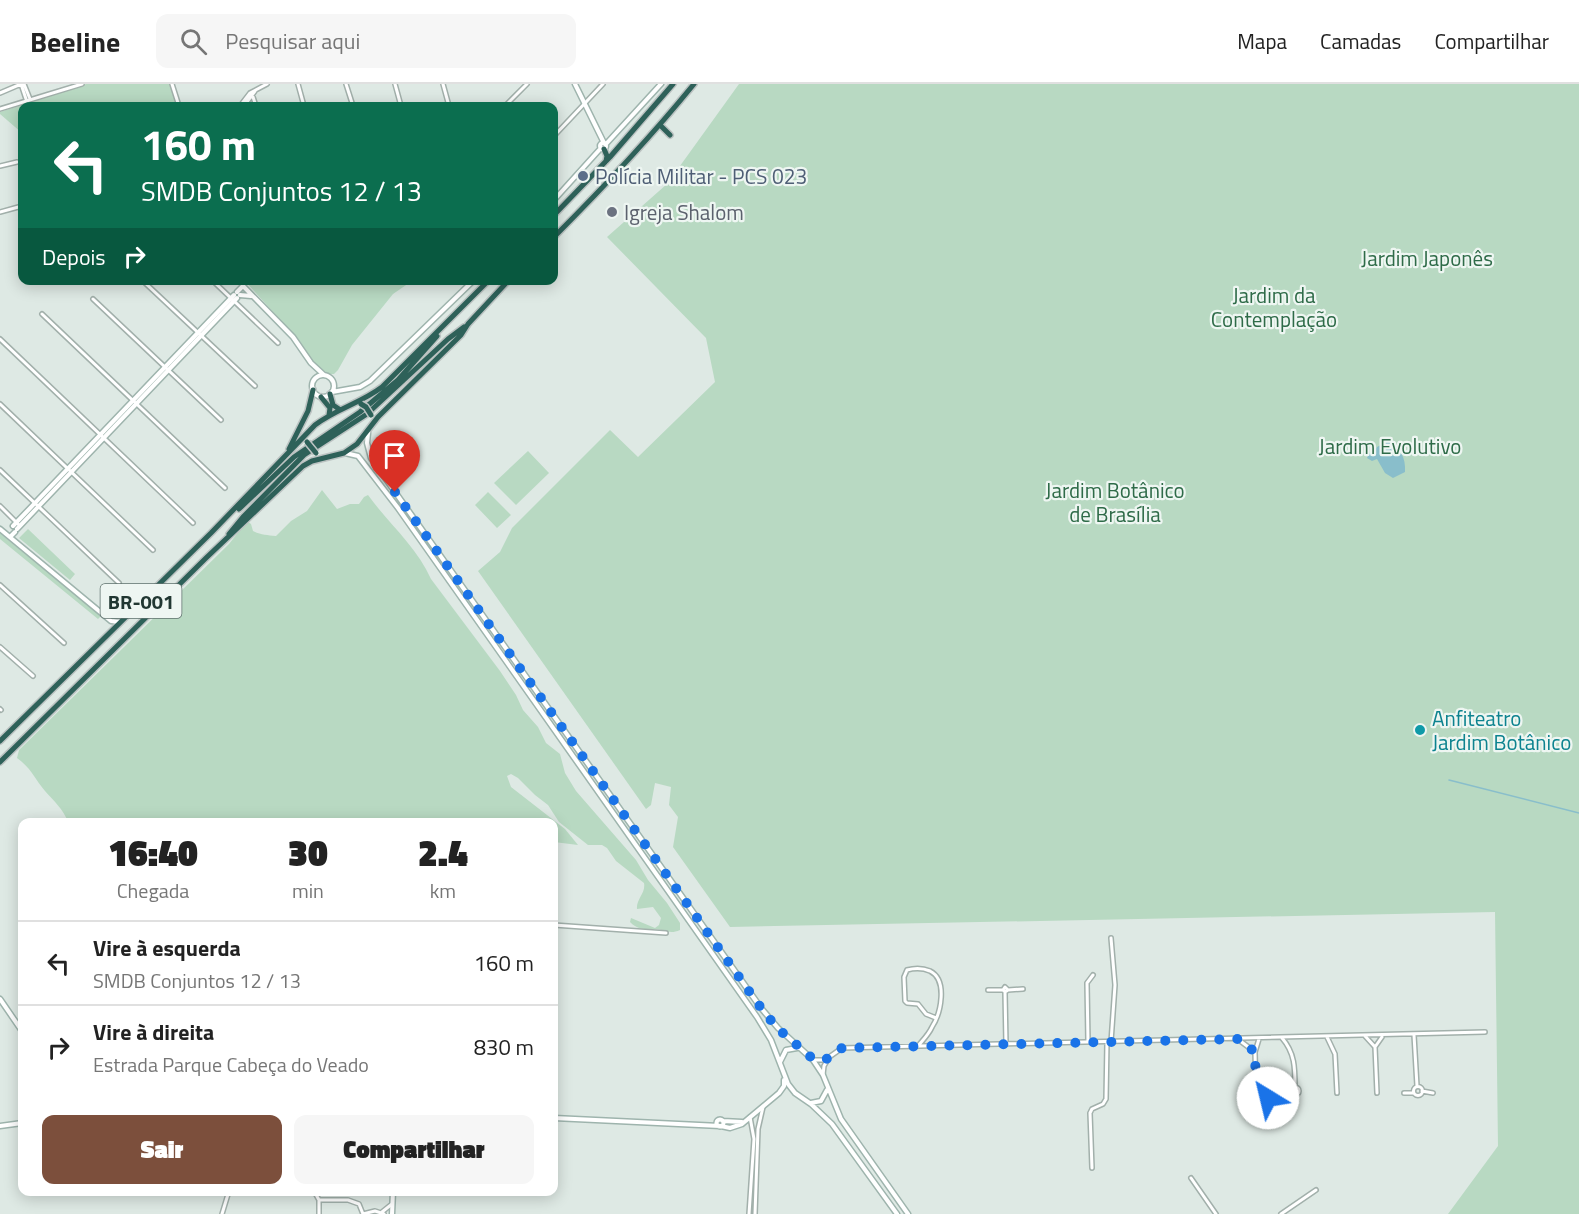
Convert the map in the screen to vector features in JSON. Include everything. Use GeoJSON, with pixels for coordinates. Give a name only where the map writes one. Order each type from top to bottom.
{"type":"FeatureCollection","features":[{"type":"Feature","properties":{"kind":"highway"},"geometry":{"type":"LineString","coordinates":[[558,233],[660,125],[694,84]]}},
{"type":"Feature","properties":{"kind":"highway"},"geometry":{"type":"LineString","coordinates":[[558,211],[615,152],[667,85]]}},
{"type":"Feature","properties":{"kind":"highway"},"geometry":{"type":"LineString","coordinates":[[660,125],[670,135]]}},
{"type":"Feature","properties":{"kind":"highway"},"geometry":{"type":"LineString","coordinates":[[604,146],[615,152]]}},
{"type":"Feature","properties":{"kind":"highway"},"geometry":{"type":"LineString","coordinates":[[604,146],[606,162]]}},
{"type":"Feature","properties":{"kind":"highway","name":"BR-001"},"geometry":{"type":"LineString","coordinates":[[0,741],[203,541],[308,433],[329,415],[373,394],[382,387],[484,285]]}},
{"type":"Feature","properties":{"kind":"highway"},"geometry":{"type":"LineString","coordinates":[[344,453],[357,444],[388,406],[461,334],[504,285]]}},
{"type":"Feature","properties":{"kind":"highway"},"geometry":{"type":"LineString","coordinates":[[203,541],[294,457],[360,412],[398,380],[431,344],[447,322]]}},
{"type":"Feature","properties":{"kind":"highway"},"geometry":{"type":"LineString","coordinates":[[217,548],[263,496],[309,452],[368,414],[448,339],[468,324]]}},
{"type":"Feature","properties":{"kind":"highway"},"geometry":{"type":"LineString","coordinates":[[281,461],[308,411],[313,390]]}},
{"type":"Feature","properties":{"kind":"highway"},"geometry":{"type":"LineString","coordinates":[[331,393],[333,405],[339,409]]}},
{"type":"Feature","properties":{"kind":"highway"},"geometry":{"type":"LineString","coordinates":[[321,397],[330,408],[329,415]]}},
{"type":"Feature","properties":{"kind":"highway"},"geometry":{"type":"LineString","coordinates":[[350,404],[361,404],[366,407],[371,416],[369,429]]}},
{"type":"Feature","properties":{"kind":"highway"},"geometry":{"type":"LineString","coordinates":[[308,433],[308,441],[316,453],[326,457]]}},
{"type":"Feature","properties":{"kind":"highway","name":"BR-001"},"geometry":{"type":"LineString","coordinates":[[0,762],[303,466],[312,461],[344,453]]}},
{"type":"Feature","properties":{"kind":"main road"},"geometry":{"type":"LineString","coordinates":[[575,84],[604,146]]}},
{"type":"Feature","properties":{"kind":"main road"},"geometry":{"type":"LineString","coordinates":[[558,196],[604,146],[667,85]]}},
{"type":"Feature","properties":{"kind":"main road"},"geometry":{"type":"LineString","coordinates":[[311,363],[313,390],[321,397],[360,387],[370,381],[469,285]]}},
{"type":"Feature","properties":{"kind":"main road"},"geometry":{"type":"LineString","coordinates":[[8,535],[243,286],[293,337],[311,363],[333,382],[347,389]]}},
{"type":"Feature","properties":{"kind":"main road"},"geometry":{"type":"LineString","coordinates":[[236,296],[253,297]]}},
{"type":"Feature","properties":{"kind":"main road"},"geometry":{"type":"LineString","coordinates":[[314,380],[324,375]]}},
{"type":"Feature","properties":{"kind":"main road"},"geometry":{"type":"LineString","coordinates":[[331,393],[333,382]]}},
{"type":"Feature","properties":{"kind":"main road"},"geometry":{"type":"LineString","coordinates":[[369,429],[367,443],[371,458],[769,1019],[798,1048],[813,1059],[851,1134],[908,1214]]}},
{"type":"Feature","properties":{"kind":"main road"},"geometry":{"type":"LineString","coordinates":[[344,453],[358,456],[364,462],[757,1017],[771,1040],[780,1062],[784,1086],[779,1094]]}},
{"type":"Feature","properties":{"kind":"main road"},"geometry":{"type":"LineString","coordinates":[[0,529],[111,621],[120,622]]}},
{"type":"Feature","properties":{"kind":"main road"},"geometry":{"type":"LineString","coordinates":[[466,605],[472,600]]}},
{"type":"Feature","properties":{"kind":"main road"},"geometry":{"type":"LineString","coordinates":[[470,611],[477,606]]}},
{"type":"Feature","properties":{"kind":"main road"},"geometry":{"type":"LineString","coordinates":[[111,621],[113,629]]}},
{"type":"Feature","properties":{"kind":"main road"},"geometry":{"type":"LineString","coordinates":[[0,999],[18,1024]]}},
{"type":"Feature","properties":{"kind":"main road"},"geometry":{"type":"LineString","coordinates":[[780,1062],[786,1050],[798,1048]]}},
{"type":"Feature","properties":{"kind":"main road"},"geometry":{"type":"LineString","coordinates":[[784,1076],[795,1093]]}},
{"type":"Feature","properties":{"kind":"main road"},"geometry":{"type":"LineString","coordinates":[[811,1104],[821,1101],[827,1088]]}},
{"type":"Feature","properties":{"kind":"main road"},"geometry":{"type":"LineString","coordinates":[[558,1118],[734,1127],[746,1121],[779,1094],[788,1090],[811,1104],[841,1135],[897,1214]]}},
{"type":"Feature","properties":{"kind":"main road"},"geometry":{"type":"LineString","coordinates":[[719,1125],[724,1124],[723,1120],[737,1123],[746,1121]]}},
{"type":"Feature","properties":{"kind":"main road"},"geometry":{"type":"LineString","coordinates":[[0,1126],[18,1124]]}},
{"type":"Feature","properties":{"kind":"main road"},"geometry":{"type":"LineString","coordinates":[[392,1214],[393,1196]]}},
{"type":"Feature","properties":{"kind":"street"},"geometry":{"type":"LineString","coordinates":[[0,93],[22,84],[29,99]]}},
{"type":"Feature","properties":{"kind":"street"},"geometry":{"type":"LineString","coordinates":[[20,102],[82,84]]}},
{"type":"Feature","properties":{"kind":"street"},"geometry":{"type":"LineString","coordinates":[[172,84],[178,102]]}},
{"type":"Feature","properties":{"kind":"street"},"geometry":{"type":"LineString","coordinates":[[245,102],[252,93],[267,84]]}},
{"type":"Feature","properties":{"kind":"street"},"geometry":{"type":"LineString","coordinates":[[298,84],[303,102]]}},
{"type":"Feature","properties":{"kind":"street"},"geometry":{"type":"LineString","coordinates":[[346,84],[351,102]]}},
{"type":"Feature","properties":{"kind":"street"},"geometry":{"type":"LineString","coordinates":[[394,84],[400,102]]}},
{"type":"Feature","properties":{"kind":"street"},"geometry":{"type":"LineString","coordinates":[[443,84],[448,102]]}},
{"type":"Feature","properties":{"kind":"street"},"geometry":{"type":"LineString","coordinates":[[509,102],[526,84]]}},
{"type":"Feature","properties":{"kind":"street"},"geometry":{"type":"LineString","coordinates":[[558,132],[603,84]]}},
{"type":"Feature","properties":{"kind":"street"},"geometry":{"type":"LineString","coordinates":[[252,93],[253,102]]}},
{"type":"Feature","properties":{"kind":"street"},"geometry":{"type":"LineString","coordinates":[[0,109],[18,103]]}},
{"type":"Feature","properties":{"kind":"street"},"geometry":{"type":"LineString","coordinates":[[0,166],[16,162]]}},
{"type":"Feature","properties":{"kind":"street"},"geometry":{"type":"LineString","coordinates":[[0,212],[18,207]]}},
{"type":"Feature","properties":{"kind":"street"},"geometry":{"type":"LineString","coordinates":[[147,285],[255,386]]}},
{"type":"Feature","properties":{"kind":"street"},"geometry":{"type":"LineString","coordinates":[[220,285],[236,296],[278,343]]}},
{"type":"Feature","properties":{"kind":"street"},"geometry":{"type":"LineString","coordinates":[[93,299],[221,420]]}},
{"type":"Feature","properties":{"kind":"street"},"geometry":{"type":"LineString","coordinates":[[42,314],[225,488]]}},
{"type":"Feature","properties":{"kind":"street"},"geometry":{"type":"LineString","coordinates":[[0,339],[193,523]]}},
{"type":"Feature","properties":{"kind":"street"},"geometry":{"type":"LineString","coordinates":[[0,404],[153,550]]}},
{"type":"Feature","properties":{"kind":"street"},"geometry":{"type":"LineString","coordinates":[[0,470],[119,583]]}},
{"type":"Feature","properties":{"kind":"street"},"geometry":{"type":"LineString","coordinates":[[0,506],[15,528]]}},
{"type":"Feature","properties":{"kind":"street"},"geometry":{"type":"LineString","coordinates":[[0,585],[64,643]]}},
{"type":"Feature","properties":{"kind":"street"},"geometry":{"type":"LineString","coordinates":[[0,647],[33,676]]}},
{"type":"Feature","properties":{"kind":"street"},"geometry":{"type":"LineString","coordinates":[[558,925],[666,933]]}},
{"type":"Feature","properties":{"kind":"street"},"geometry":{"type":"LineString","coordinates":[[1092,1168],[1089,1113],[1092,1108],[1105,1103],[1106,1099],[1115,985],[1111,938]]}},
{"type":"Feature","properties":{"kind":"street"},"geometry":{"type":"LineString","coordinates":[[918,1047],[932,1028],[936,1018],[941,992],[939,978],[925,970],[912,968],[907,970],[904,974],[905,1001],[907,1004],[918,1004],[926,1014],[936,1018]]}},
{"type":"Feature","properties":{"kind":"street"},"geometry":{"type":"LineString","coordinates":[[1088,1042],[1087,983],[1093,975]]}},
{"type":"Feature","properties":{"kind":"street"},"geometry":{"type":"LineString","coordinates":[[988,990],[1023,990]]}},
{"type":"Feature","properties":{"kind":"street"},"geometry":{"type":"LineString","coordinates":[[1005,991],[1006,1044]]}},
{"type":"Feature","properties":{"kind":"street"},"geometry":{"type":"LineString","coordinates":[[813,1059],[820,1060],[829,1057],[842,1048],[1485,1032]]}},
{"type":"Feature","properties":{"kind":"street"},"geometry":{"type":"LineString","coordinates":[[1413,1092],[1416,1086],[1414,1035]]}},
{"type":"Feature","properties":{"kind":"street"},"geometry":{"type":"LineString","coordinates":[[1365,1036],[1376,1047]]}},
{"type":"Feature","properties":{"kind":"street"},"geometry":{"type":"LineString","coordinates":[[1377,1093],[1376,1047],[1382,1036]]}},
{"type":"Feature","properties":{"kind":"street"},"geometry":{"type":"LineString","coordinates":[[1327,1037],[1335,1054],[1337,1093]]}},
{"type":"Feature","properties":{"kind":"street"},"geometry":{"type":"LineString","coordinates":[[1256,1092],[1255,1052],[1260,1038]]}},
{"type":"Feature","properties":{"kind":"street"},"geometry":{"type":"LineString","coordinates":[[1282,1038],[1291,1049],[1294,1059],[1295,1087]]}},
{"type":"Feature","properties":{"kind":"street"},"geometry":{"type":"LineString","coordinates":[[1238,1039],[1255,1052]]}},
{"type":"Feature","properties":{"kind":"street"},"geometry":{"type":"LineString","coordinates":[[823,1075],[824,1065],[829,1057]]}},
{"type":"Feature","properties":{"kind":"street"},"geometry":{"type":"LineString","coordinates":[[1416,1086],[1421,1087],[1422,1091],[1433,1093]]}},
{"type":"Feature","properties":{"kind":"street"},"geometry":{"type":"LineString","coordinates":[[1413,1092],[1418,1096],[1422,1091]]}},
{"type":"Feature","properties":{"kind":"street"},"geometry":{"type":"LineString","coordinates":[[1256,1092],[1266,1093],[1264,1095],[1266,1098],[1246,1096],[1256,1092]]}},
{"type":"Feature","properties":{"kind":"street"},"geometry":{"type":"LineString","coordinates":[[1404,1094],[1413,1092]]}},
{"type":"Feature","properties":{"kind":"street"},"geometry":{"type":"LineString","coordinates":[[755,1214],[758,1129],[763,1107]]}},
{"type":"Feature","properties":{"kind":"street"},"geometry":{"type":"LineString","coordinates":[[749,1214],[754,1139],[750,1117]]}},
{"type":"Feature","properties":{"kind":"street"},"geometry":{"type":"LineString","coordinates":[[1191,1178],[1216,1214]]}},
{"type":"Feature","properties":{"kind":"street"},"geometry":{"type":"LineString","coordinates":[[1281,1214],[1316,1190]]}},
{"type":"Feature","properties":{"kind":"street"},"geometry":{"type":"LineString","coordinates":[[222,1214],[227,1196]]}},
{"type":"Feature","properties":{"kind":"street"},"geometry":{"type":"LineString","coordinates":[[317,1196],[319,1214]]}},
{"type":"Feature","properties":{"kind":"street"},"geometry":{"type":"LineString","coordinates":[[319,1200],[353,1200],[359,1204],[363,1214],[370,1211],[383,1213],[392,1204]]}},
{"type":"Feature","properties":{"kind":"green space"},"geometry":{"type":"Polygon","coordinates":[[[86,84],[170,84],[175,102],[31,102],[86,84]]]}},
{"type":"Feature","properties":{"kind":"green space","name":"Jardim Botânico de Brasília"},"geometry":{"type":"Polygon","coordinates":[[[739,84],[1579,84],[1579,1214],[1448,1214],[1498,1146],[1495,912],[730,927],[673,847],[678,817],[669,805],[671,787],[655,783],[651,805],[646,809],[478,571],[500,552],[512,528],[610,430],[638,457],[715,382],[706,338],[607,237],[667,184],[739,84]]]}},
{"type":"Feature","properties":{"kind":"green space"},"geometry":{"type":"Polygon","coordinates":[[[18,106],[18,130],[0,114],[0,112],[18,106]]]}},
{"type":"Feature","properties":{"kind":"green space"},"geometry":{"type":"Polygon","coordinates":[[[249,285],[406,285],[393,294],[352,345],[334,374],[329,374],[311,362],[301,343],[249,285]]]}},
{"type":"Feature","properties":{"kind":"green space"},"geometry":{"type":"Polygon","coordinates":[[[528,451],[549,473],[516,505],[494,483],[528,451]]]}},
{"type":"Feature","properties":{"kind":"green space"},"geometry":{"type":"Polygon","coordinates":[[[322,490],[337,509],[350,504],[359,504],[368,495],[418,556],[431,579],[500,671],[523,710],[538,727],[546,743],[560,754],[565,773],[576,791],[636,860],[648,880],[667,903],[680,923],[680,930],[670,932],[641,928],[630,922],[631,918],[655,928],[659,925],[661,918],[653,907],[637,909],[644,890],[644,883],[616,861],[607,848],[602,845],[588,845],[559,822],[548,805],[511,774],[507,776],[511,787],[551,818],[66,818],[30,770],[17,758],[19,750],[229,544],[247,521],[251,524],[253,531],[276,536],[291,521],[307,511],[322,490]]]}},
{"type":"Feature","properties":{"kind":"green space"},"geometry":{"type":"Polygon","coordinates":[[[488,492],[511,515],[497,528],[475,505],[488,492]]]}},
{"type":"Feature","properties":{"kind":"green space"},"geometry":{"type":"Polygon","coordinates":[[[28,529],[75,574],[70,580],[19,538],[28,529]]]}},
{"type":"Feature","properties":{"kind":"green space"},"geometry":{"type":"Polygon","coordinates":[[[0,533],[101,616],[98,619],[0,539],[0,533]]]}},
{"type":"Feature","properties":{"kind":"green space"},"geometry":{"type":"Polygon","coordinates":[[[558,824],[565,829],[578,845],[558,842],[558,824]]]}},
{"type":"Feature","properties":{"kind":"water"},"geometry":{"type":"Polygon","coordinates":[[[1388,441],[1399,450],[1404,462],[1405,472],[1393,478],[1385,473],[1377,459],[1372,461],[1367,458],[1369,453],[1374,452],[1377,447],[1388,441]]]}},
{"type":"Feature","properties":{"kind":"waterway"},"geometry":{"type":"LineString","coordinates":[[1449,780],[1579,813]]}},
{"type":"Feature","properties":{"kind":"place","name":"Polícia Militar - PCS 023"},"geometry":{"type":"Point","coordinates":[583,176]}},
{"type":"Feature","properties":{"kind":"place","name":"Igreja Shalom"},"geometry":{"type":"Point","coordinates":[612,212]}},
{"type":"Feature","properties":{"kind":"place","name":"Anfiteatro Jardim Botânico"},"geometry":{"type":"Point","coordinates":[1420,730]}},
{"type":"Feature","properties":{"kind":"route"},"geometry":{"type":"LineString","coordinates":[[395,492],[769,1019],[798,1048],[813,1059],[825,1060],[842,1048],[1238,1039],[1255,1052],[1256,1092],[1268,1093],[1270,1096],[1268,1098]]}},
{"type":"Feature","properties":{"kind":"park label","name":"Jardim Japonês"},"geometry":{"type":"Point","coordinates":[1427,258]}},
{"type":"Feature","properties":{"kind":"park label","name":"Jardim da Contemplação"},"geometry":{"type":"Point","coordinates":[1274,307]}},
{"type":"Feature","properties":{"kind":"park label","name":"Jardim Evolutivo"},"geometry":{"type":"Point","coordinates":[1390,446]}}]}
